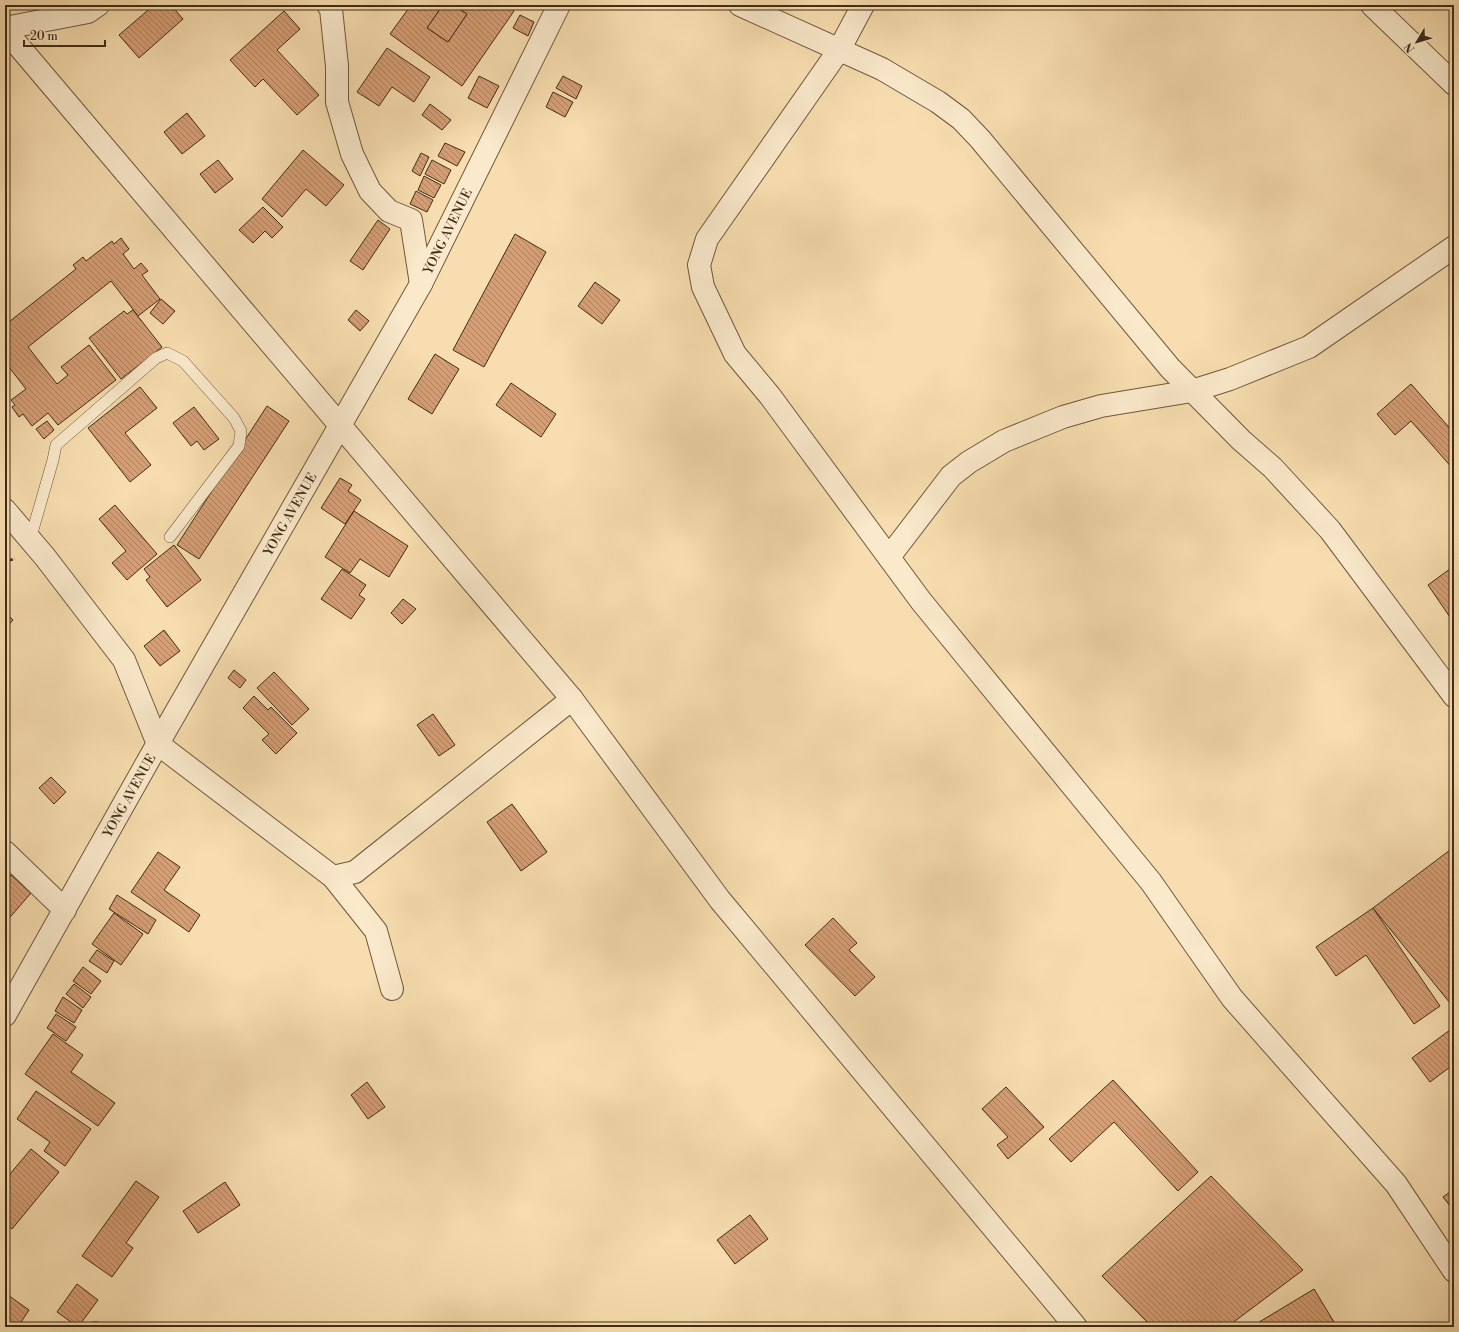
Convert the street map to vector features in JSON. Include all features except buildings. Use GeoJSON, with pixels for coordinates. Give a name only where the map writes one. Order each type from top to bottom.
{"type":"FeatureCollection","features":[{"type":"Feature","properties":{"kind":"street"},"geometry":{"type":"LineString","coordinates":[[98,5],[88,12],[5,29],[339,426],[572,699],[720,900],[1076,1327]]}},
{"type":"Feature","properties":{"kind":"street"},"geometry":{"type":"LineString","coordinates":[[328,5],[331,9],[337,66],[337,102],[352,154],[370,191],[389,210],[411,220],[421,284]]}},
{"type":"Feature","properties":{"kind":"street","name":"YONG AVENUE"},"geometry":{"type":"LineString","coordinates":[[5,1015],[421,284],[559,5]]}},
{"type":"Feature","properties":{"kind":"street"},"geometry":{"type":"LineString","coordinates":[[740,5],[882,69],[938,102],[961,119],[980,139],[1170,368],[1241,440],[1273,468],[1330,530],[1454,696]]}},
{"type":"Feature","properties":{"kind":"street"},"geometry":{"type":"LineString","coordinates":[[863,5],[839,50],[707,239],[699,264],[703,287],[735,354],[770,396],[921,601],[1152,882],[1232,998],[1396,1184],[1454,1271]]}},
{"type":"Feature","properties":{"kind":"street"},"geometry":{"type":"LineString","coordinates":[[1372,5],[1454,84]]}},
{"type":"Feature","properties":{"kind":"street"},"geometry":{"type":"LineString","coordinates":[[888,557],[951,476],[969,462],[1004,441],[1063,416],[1101,406],[1192,391],[1230,379],[1309,347],[1454,247]]}},
{"type":"Feature","properties":{"kind":"street"},"geometry":{"type":"LineString","coordinates":[[5,510],[45,558],[124,660],[158,744],[332,877],[376,931],[392,989]]}},
{"type":"Feature","properties":{"kind":"street"},"geometry":{"type":"LineString","coordinates":[[332,877],[355,872],[572,699]]}},
{"type":"Feature","properties":{"kind":"street"},"geometry":{"type":"LineString","coordinates":[[5,852],[65,910]]}},
{"type":"Feature","properties":{"kind":"lane"},"geometry":{"type":"LineString","coordinates":[[30,541],[54,460],[56,445],[156,358],[167,353],[183,361],[234,418],[241,431],[239,446],[170,537]]}}]}
